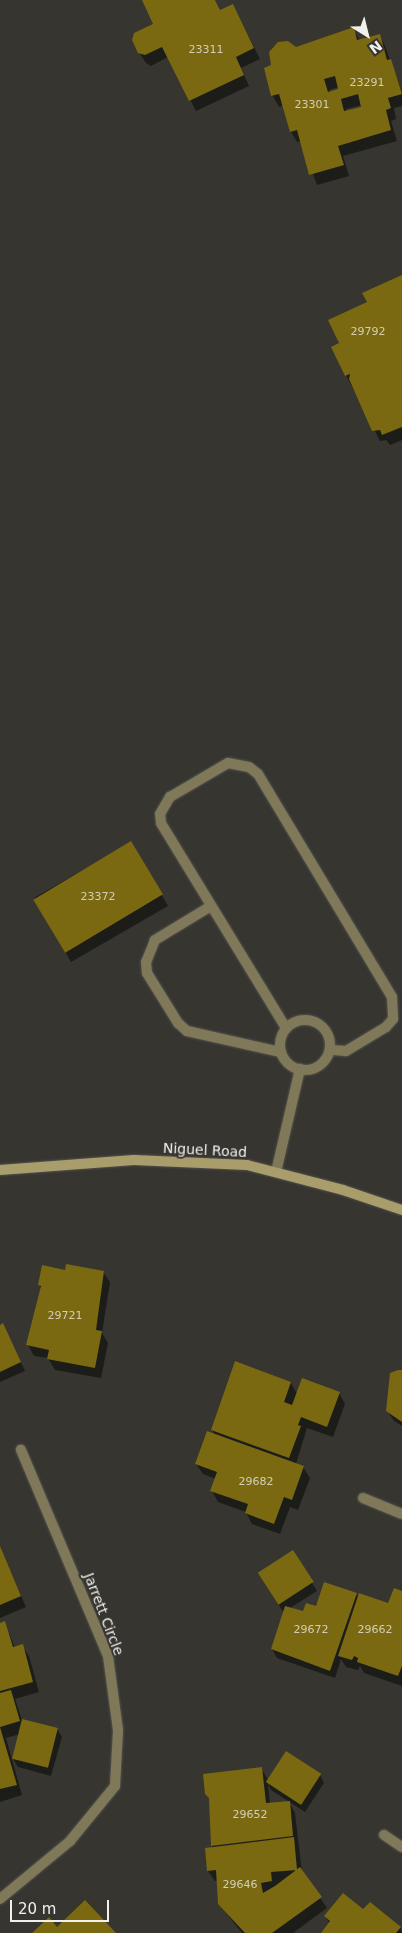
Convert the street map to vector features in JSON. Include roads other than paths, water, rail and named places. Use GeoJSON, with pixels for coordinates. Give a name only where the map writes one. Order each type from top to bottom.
{"type":"FeatureCollection","features":[{"type":"Feature","properties":{"kind":"main road","name":"Niguel Road"},"geometry":{"type":"LineString","coordinates":[[0,1170],[134,1160],[247,1165],[402,1210]]}},
{"type":"Feature","properties":{"kind":"street"},"geometry":{"type":"LineString","coordinates":[[286,1028],[161,823],[160,814],[170,798],[228,763],[238,764],[258,774],[392,997],[392,1019],[386,1027],[346,1051],[330,1050]]}},
{"type":"Feature","properties":{"kind":"street"},"geometry":{"type":"LineString","coordinates":[[211,906],[155,940],[146,962],[147,973],[178,1023],[187,1031],[280,1052]]}},
{"type":"Feature","properties":{"kind":"street"},"geometry":{"type":"LineString","coordinates":[[300,1020],[317,1022],[328,1034],[330,1050],[321,1064],[300,1069],[290,1065],[280,1052],[279,1043],[286,1028],[300,1020]]}},
{"type":"Feature","properties":{"kind":"street"},"geometry":{"type":"LineString","coordinates":[[276,1172],[300,1069]]}},
{"type":"Feature","properties":{"kind":"street","name":"Jarrett Circle"},"geometry":{"type":"LineString","coordinates":[[0,1899],[70,1841],[115,1786],[118,1730],[108,1656],[21,1450]]}},
{"type":"Feature","properties":{"kind":"street"},"geometry":{"type":"LineString","coordinates":[[363,1498],[402,1514]]}},
{"type":"Feature","properties":{"kind":"street"},"geometry":{"type":"LineString","coordinates":[[384,1835],[402,1847]]}}]}
